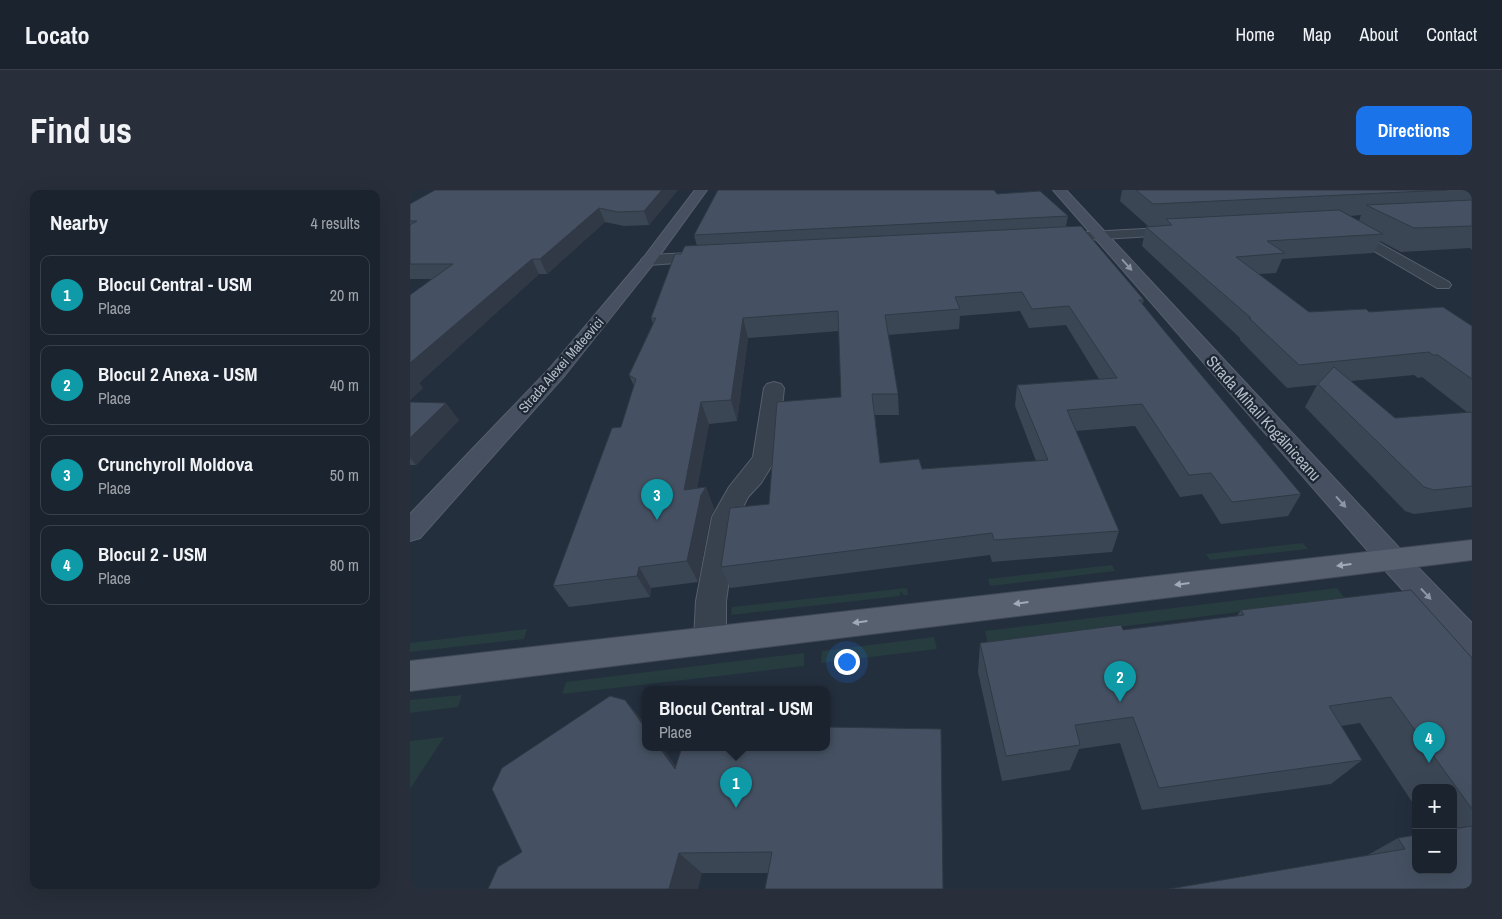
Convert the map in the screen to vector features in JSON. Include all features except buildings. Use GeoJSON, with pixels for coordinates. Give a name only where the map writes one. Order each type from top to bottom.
{"type":"FeatureCollection","features":[{"type":"Feature","properties":{"kind":"main road","name":"Strada Alexei Mateevici"},"geometry":{"type":"LineString","coordinates":[[410,531],[558,371],[649,260],[701,190]]}},
{"type":"Feature","properties":{"kind":"main road","name":"Strada Mihail Kogălniceanu"},"geometry":{"type":"LineString","coordinates":[[1059,190],[1392,559],[1472,644]]}},
{"type":"Feature","properties":{"kind":"main road"},"geometry":{"type":"LineString","coordinates":[[410,676],[1472,550]]}},
{"type":"Feature","properties":{"kind":"street"},"geometry":{"type":"LineString","coordinates":[[1360,221],[1334,223],[1443,285]]}},
{"type":"Feature","properties":{"kind":"street"},"geometry":{"type":"LineString","coordinates":[[1035,240],[1198,230]]}},
{"type":"Feature","properties":{"kind":"street"},"geometry":{"type":"LineString","coordinates":[[649,260],[724,257]]}},
{"type":"Feature","properties":{"kind":"street"},"geometry":{"type":"LineString","coordinates":[[710,640],[710,601],[725,517],[738,493],[752,477],[765,457],[774,388]]}},
{"type":"Feature","properties":{"kind":"green space"},"geometry":{"type":"Polygon","coordinates":[[[1303,543],[1308,549],[1210,560],[1206,554],[1303,543]]]}},
{"type":"Feature","properties":{"kind":"green space"},"geometry":{"type":"Polygon","coordinates":[[[1112,565],[1115,571],[990,586],[988,579],[1112,565]]]}},
{"type":"Feature","properties":{"kind":"green space"},"geometry":{"type":"Polygon","coordinates":[[[907,588],[908,595],[904,595],[900,591],[900,596],[731,615],[732,607],[907,588]]]}},
{"type":"Feature","properties":{"kind":"green space"},"geometry":{"type":"Polygon","coordinates":[[[1337,588],[1345,599],[988,643],[985,631],[1337,588]]]}},
{"type":"Feature","properties":{"kind":"green space"},"geometry":{"type":"Polygon","coordinates":[[[527,629],[524,639],[410,652],[410,643],[527,629]]]}},
{"type":"Feature","properties":{"kind":"green space"},"geometry":{"type":"Polygon","coordinates":[[[934,637],[937,649],[821,663],[822,651],[934,637]]]}},
{"type":"Feature","properties":{"kind":"green space"},"geometry":{"type":"Polygon","coordinates":[[[804,653],[804,666],[562,694],[566,682],[804,653]]]}},
{"type":"Feature","properties":{"kind":"green space"},"geometry":{"type":"Polygon","coordinates":[[[462,695],[458,707],[410,713],[410,700],[462,695]]]}},
{"type":"Feature","properties":{"kind":"green space"},"geometry":{"type":"Polygon","coordinates":[[[444,737],[410,789],[410,741],[444,737]]]}},
{"type":"Feature","properties":{"kind":"place","name":"Crunchyroll Moldova"},"geometry":{"type":"Point","coordinates":[657,520]}},
{"type":"Feature","properties":{"kind":"place","name":"Blocul 2 Anexa - USM"},"geometry":{"type":"Point","coordinates":[1120,702]}},
{"type":"Feature","properties":{"kind":"place","name":"Blocul 2 - USM"},"geometry":{"type":"Point","coordinates":[1429,763]}},
{"type":"Feature","properties":{"kind":"place","name":"Blocul Central - USM"},"geometry":{"type":"Point","coordinates":[736,808]}}]}
